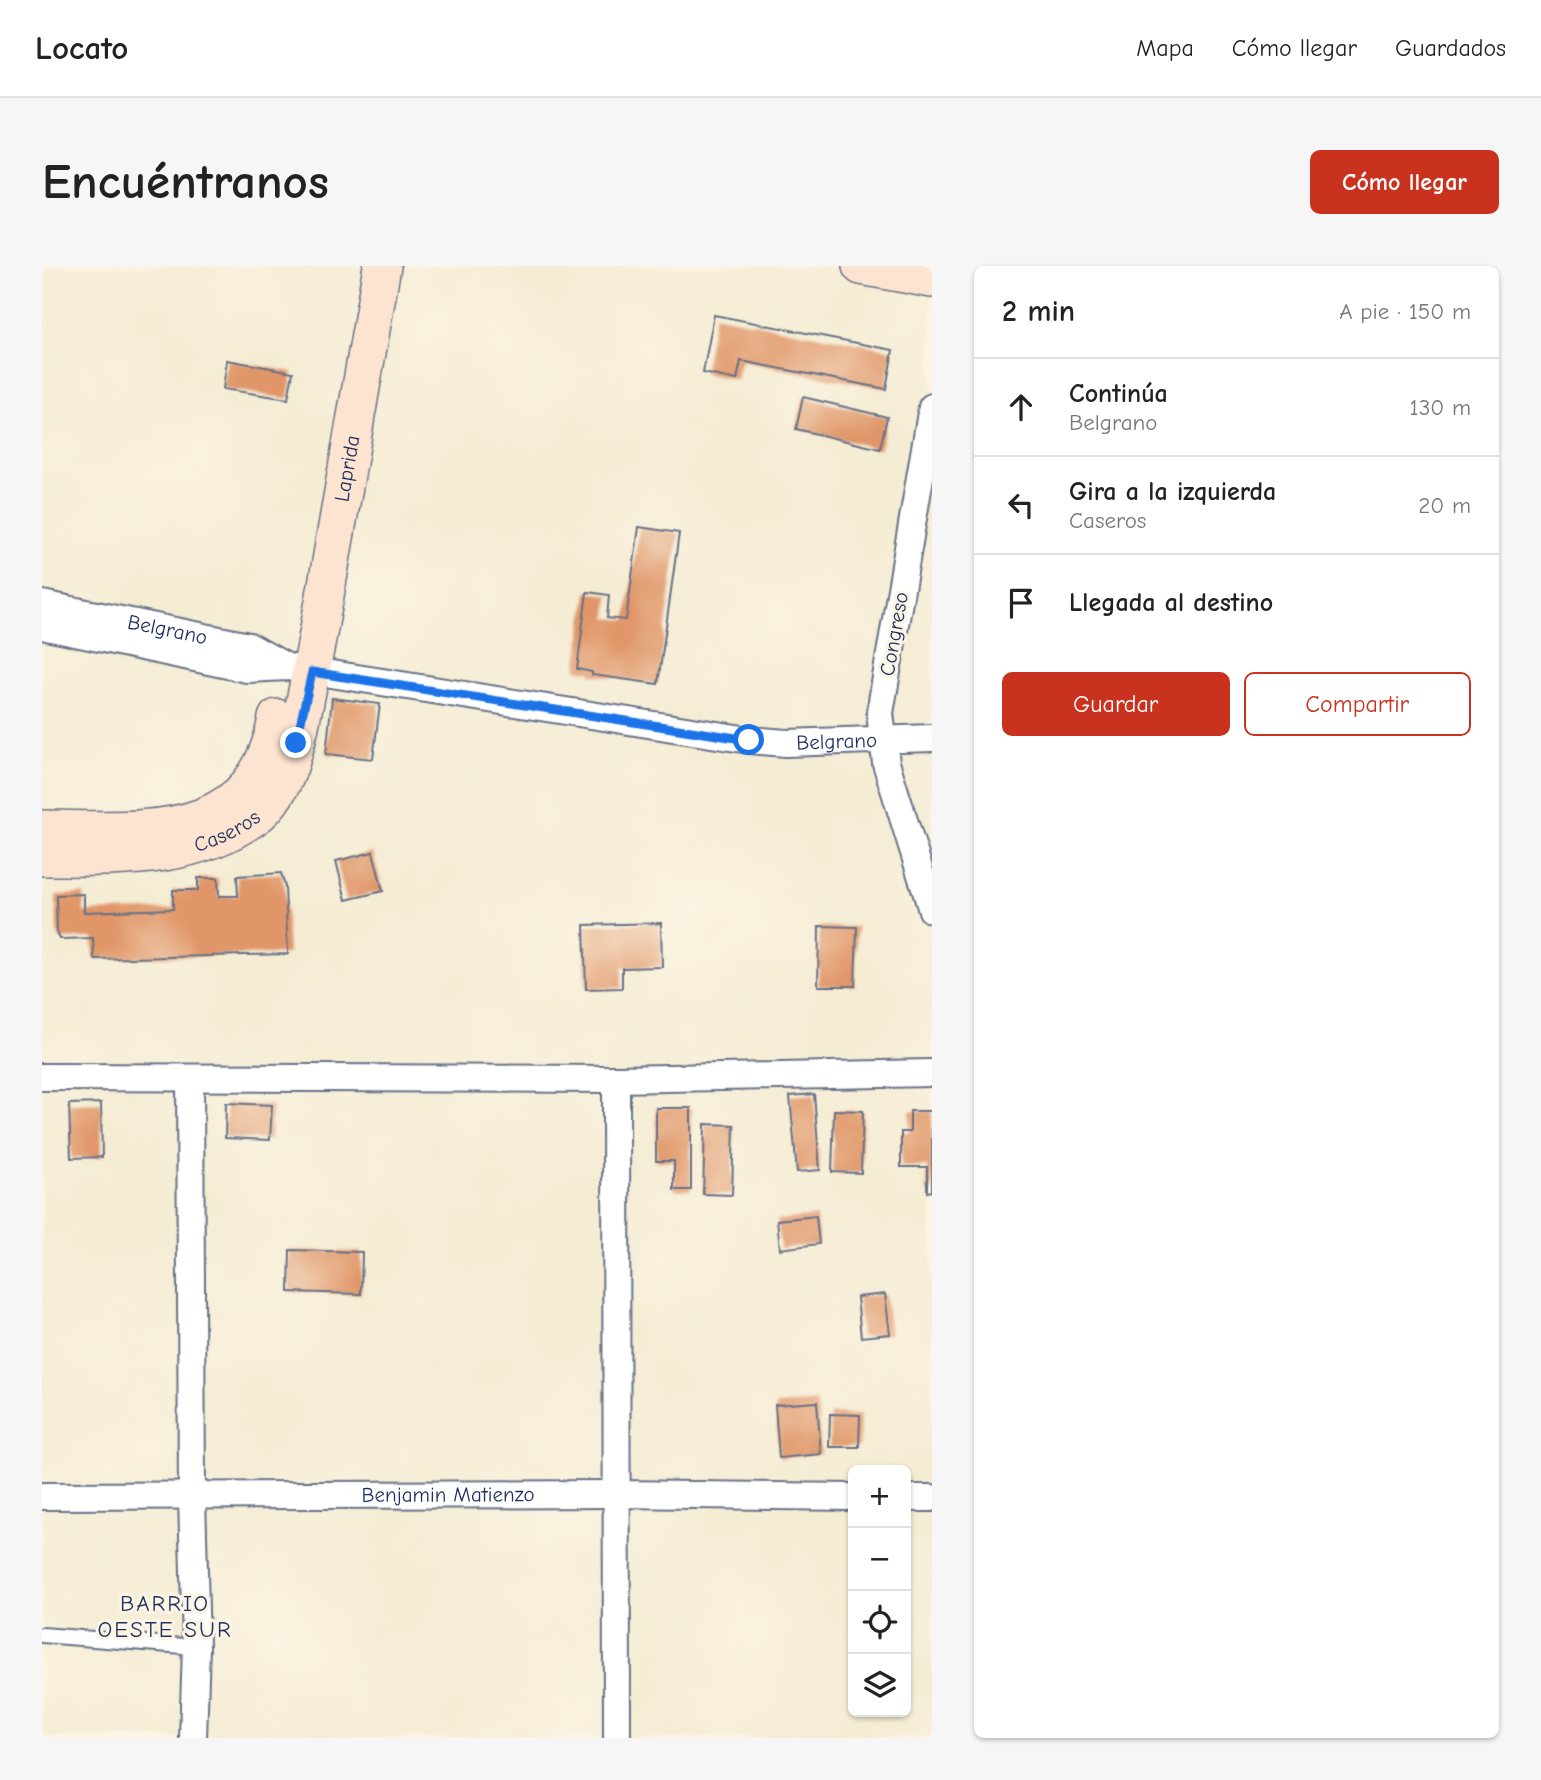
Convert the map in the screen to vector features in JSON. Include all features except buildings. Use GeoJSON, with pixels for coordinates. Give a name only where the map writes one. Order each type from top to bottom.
{"type":"FeatureCollection","features":[{"type":"Feature","properties":{"kind":"main road","name":"Laprida"},"geometry":{"type":"LineString","coordinates":[[299,670],[360,266]]}},
{"type":"Feature","properties":{"kind":"main road","name":"Laprida"},"geometry":{"type":"LineString","coordinates":[[299,670],[382,266]]}},
{"type":"Feature","properties":{"kind":"main road"},"geometry":{"type":"LineString","coordinates":[[861,266],[932,279]]}},
{"type":"Feature","properties":{"kind":"main road","name":"Caseros"},"geometry":{"type":"LineString","coordinates":[[42,829],[169,827],[215,813],[231,803],[262,765],[299,670]]}},
{"type":"Feature","properties":{"kind":"main road","name":"Caseros"},"geometry":{"type":"LineString","coordinates":[[42,857],[161,855],[225,834],[258,814],[273,798],[285,777],[296,743],[299,670]]}},
{"type":"Feature","properties":{"kind":"street","name":"Congreso"},"geometry":{"type":"LineString","coordinates":[[932,407],[880,713],[886,763],[932,909]]}},
{"type":"Feature","properties":{"kind":"street","name":"Belgrano"},"geometry":{"type":"LineString","coordinates":[[42,604],[248,646],[299,670]]}},
{"type":"Feature","properties":{"kind":"street","name":"Belgrano"},"geometry":{"type":"LineString","coordinates":[[42,626],[247,669],[299,670],[749,740],[786,744],[932,738]]}},
{"type":"Feature","properties":{"kind":"street"},"geometry":{"type":"LineString","coordinates":[[42,1077],[616,1079],[932,1073]]}},
{"type":"Feature","properties":{"kind":"street"},"geometry":{"type":"LineString","coordinates":[[190,1078],[192,1497],[196,1647],[193,1738]]}},
{"type":"Feature","properties":{"kind":"street"},"geometry":{"type":"LineString","coordinates":[[616,1079],[617,1738]]}},
{"type":"Feature","properties":{"kind":"street","name":"Benjamin Matienzo"},"geometry":{"type":"LineString","coordinates":[[42,1496],[618,1494],[848,1497]]}},
{"type":"Feature","properties":{"kind":"street"},"geometry":{"type":"LineString","coordinates":[[911,1498],[932,1498]]}},
{"type":"Feature","properties":{"kind":"lane"},"geometry":{"type":"LineString","coordinates":[[42,1635],[196,1647]]}},
{"type":"Feature","properties":{"kind":"district","name":"BARRIO OESTE SUR"},"geometry":{"type":"Point","coordinates":[165,1616]}},
{"type":"Feature","properties":{"kind":"route"},"geometry":{"type":"LineString","coordinates":[[296,743],[312,672],[749,740]]}}]}
